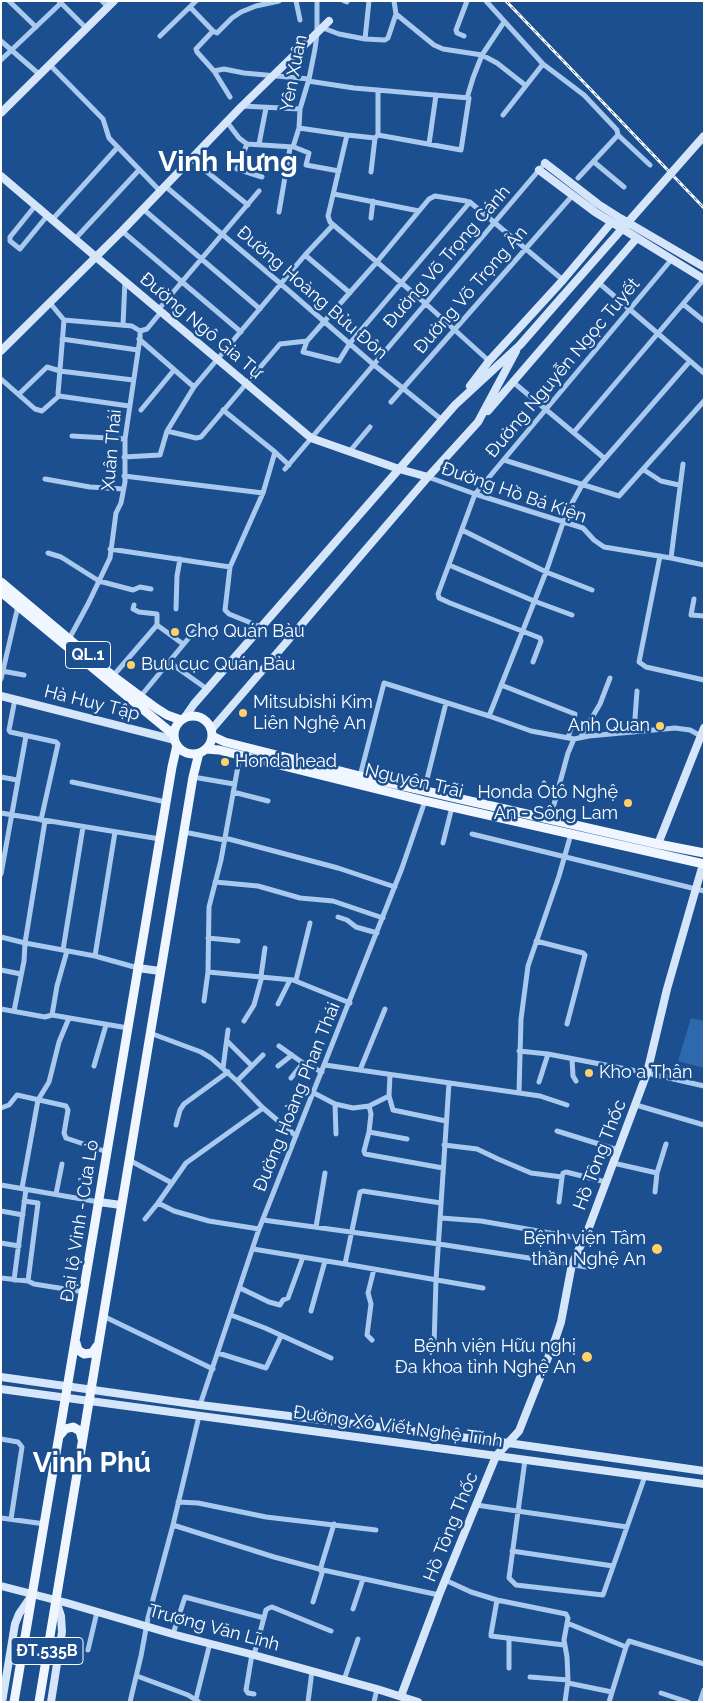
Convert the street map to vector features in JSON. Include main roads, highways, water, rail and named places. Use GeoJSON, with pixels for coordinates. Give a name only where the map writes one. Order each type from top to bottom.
{"type":"FeatureCollection","features":[{"type":"Feature","properties":{"kind":"main road","name":"QL.1"},"geometry":{"type":"LineString","coordinates":[[1,582],[140,697],[167,715],[183,719],[196,716],[201,717],[206,720],[212,732],[243,752]]}},
{"type":"Feature","properties":{"kind":"main road","name":"QL.1"},"geometry":{"type":"LineString","coordinates":[[1,592],[175,740],[185,752],[202,751]]}},
{"type":"Feature","properties":{"kind":"main road"},"geometry":{"type":"LineString","coordinates":[[175,740],[175,729],[183,719]]}},
{"type":"Feature","properties":{"kind":"main road"},"geometry":{"type":"LineString","coordinates":[[82,1439],[193,777],[202,751],[209,745],[212,732]]}},
{"type":"Feature","properties":{"kind":"main road","name":"Đại lộ Vinh - Cửa Lò"},"geometry":{"type":"LineString","coordinates":[[14,1702],[108,1152],[175,740]]}},
{"type":"Feature","properties":{"kind":"main road","name":"Nguyên Trãi"},"geometry":{"type":"LineString","coordinates":[[202,751],[243,752],[359,780],[425,801],[452,806],[476,807],[571,834],[657,849],[703,862]]}},
{"type":"Feature","properties":{"kind":"main road","name":"QL.1"},"geometry":{"type":"LineString","coordinates":[[359,780],[424,790],[476,807],[550,819],[657,849],[704,853]]}},
{"type":"Feature","properties":{"kind":"main road"},"geometry":{"type":"LineString","coordinates":[[548,828],[550,819]]}},
{"type":"Feature","properties":{"kind":"main road"},"geometry":{"type":"LineString","coordinates":[[76,1342],[78,1350],[84,1354],[94,1352],[98,1345]]}},
{"type":"Feature","properties":{"kind":"main road"},"geometry":{"type":"LineString","coordinates":[[60,1435],[65,1429],[73,1427],[80,1431],[82,1439]]}},
{"type":"Feature","properties":{"kind":"main road","name":"ĐT.535B"},"geometry":{"type":"LineString","coordinates":[[40,1702],[82,1439]]}},
{"type":"Feature","properties":{"kind":"railway"},"geometry":{"type":"LineString","coordinates":[[506,1],[704,208]]}},
{"type":"Feature","properties":{"kind":"place","name":"Chợ Quán Bàu"},"geometry":{"type":"Point","coordinates":[175,632]}},
{"type":"Feature","properties":{"kind":"place","name":"Bưu cục Quán Bàu"},"geometry":{"type":"Point","coordinates":[131,665]}},
{"type":"Feature","properties":{"kind":"place","name":"Mitsubishi Kim Liên Nghệ An"},"geometry":{"type":"Point","coordinates":[243,713]}},
{"type":"Feature","properties":{"kind":"place","name":"Anh Quan"},"geometry":{"type":"Point","coordinates":[660,726]}},
{"type":"Feature","properties":{"kind":"place","name":"Honda head"},"geometry":{"type":"Point","coordinates":[225,762]}},
{"type":"Feature","properties":{"kind":"place","name":"Honda Ôtô Nghệ An - Sông Lam"},"geometry":{"type":"Point","coordinates":[628,803]}},
{"type":"Feature","properties":{"kind":"place","name":"Kho a Thân"},"geometry":{"type":"Point","coordinates":[589,1073]}},
{"type":"Feature","properties":{"kind":"place","name":"Bệnh viện Tâm thần Nghệ An"},"geometry":{"type":"Point","coordinates":[657,1249]}},
{"type":"Feature","properties":{"kind":"place","name":"Bệnh viện Hữu nghị Đa khoa tỉnh Nghệ An"},"geometry":{"type":"Point","coordinates":[587,1357]}},
{"type":"Feature","properties":{"kind":"district","name":"Vinh Hưng"},"geometry":{"type":"Point","coordinates":[228,163]}},
{"type":"Feature","properties":{"kind":"district","name":"Vinh Phú"},"geometry":{"type":"Point","coordinates":[92,1464]}}]}
